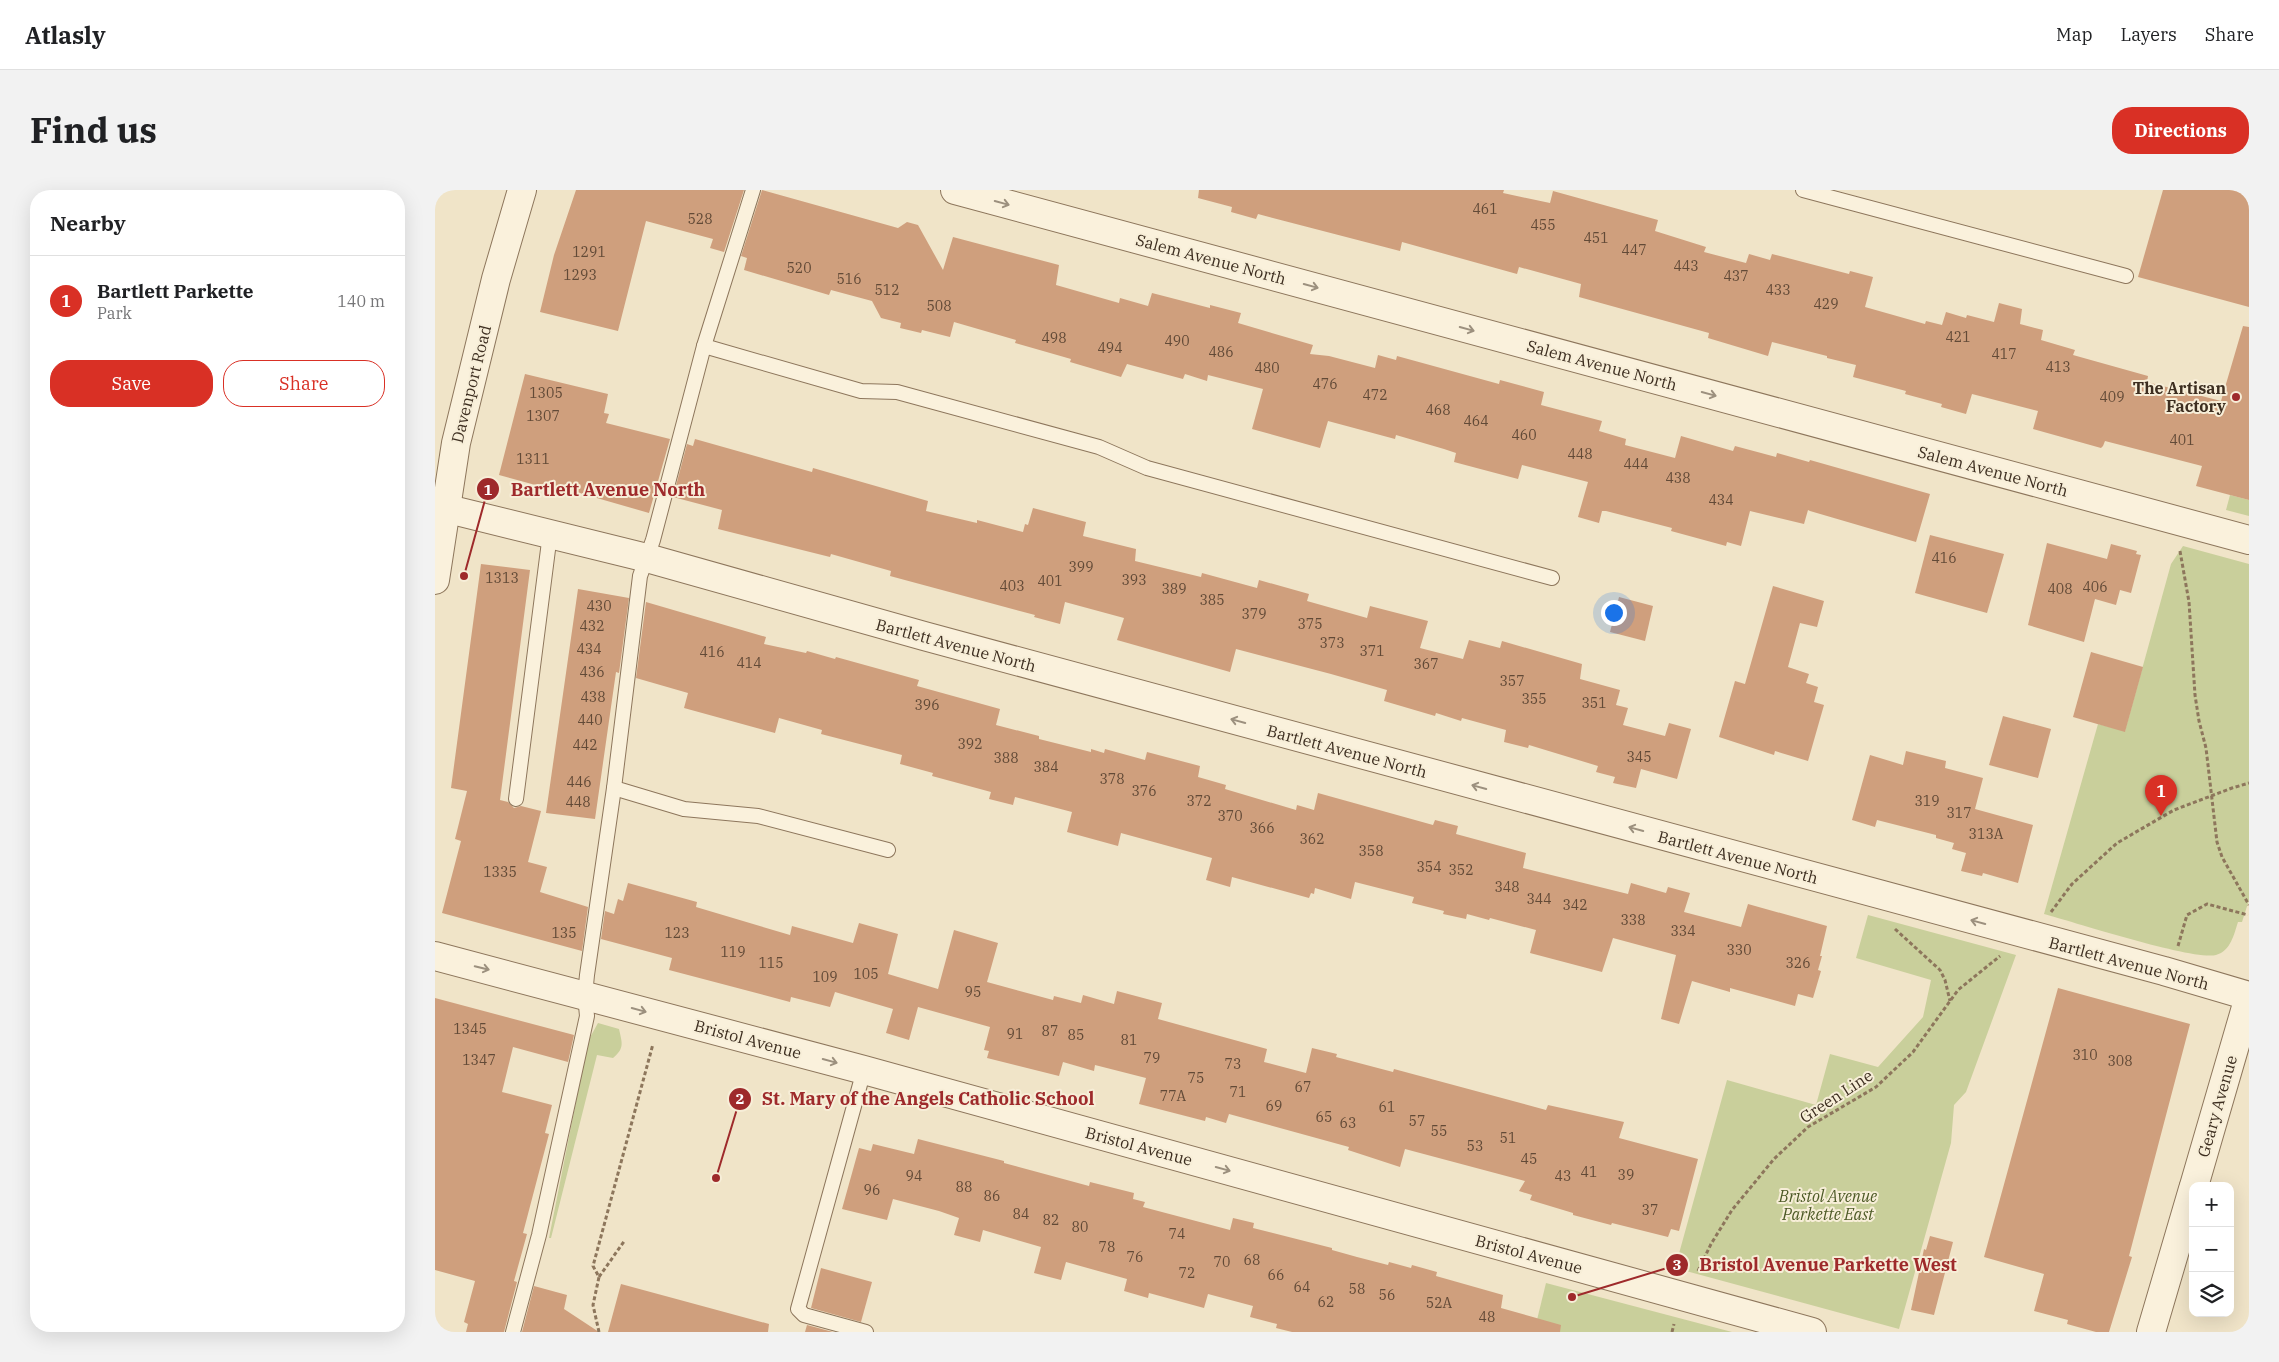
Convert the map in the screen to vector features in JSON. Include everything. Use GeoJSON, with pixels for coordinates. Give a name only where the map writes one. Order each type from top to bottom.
{"type":"FeatureCollection","features":[{"type":"Feature","properties":{"kind":"street","name":"Davenport Road"},"geometry":{"type":"LineString","coordinates":[[435,580],[456,443],[496,280],[522,190]]}},
{"type":"Feature","properties":{"kind":"street","name":"Salem Avenue North"},"geometry":{"type":"LineString","coordinates":[[955,190],[2249,540]]}},
{"type":"Feature","properties":{"kind":"street","name":"Bartlett Avenue North"},"geometry":{"type":"LineString","coordinates":[[445,508],[647,558],[924,636],[2035,927],[2164,971],[2249,996]]}},
{"type":"Feature","properties":{"kind":"street","name":"Bristol Avenue"},"geometry":{"type":"LineString","coordinates":[[435,956],[864,1070],[1812,1332]]}},
{"type":"Feature","properties":{"kind":"street","name":"Geary Avenue"},"geometry":{"type":"LineString","coordinates":[[2194,1182],[2249,996]]}},
{"type":"Feature","properties":{"kind":"street","name":"Geary Avenue"},"geometry":{"type":"LineString","coordinates":[[2151,1332],[2189,1201]]}},
{"type":"Feature","properties":{"kind":"lane"},"geometry":{"type":"LineString","coordinates":[[513,1332],[539,1235],[587,1016],[585,995],[615,788],[640,576],[647,558],[704,346],[753,190]]}},
{"type":"Feature","properties":{"kind":"lane"},"geometry":{"type":"LineString","coordinates":[[1803,190],[2126,276]]}},
{"type":"Feature","properties":{"kind":"lane"},"geometry":{"type":"LineString","coordinates":[[704,346],[861,390],[897,392],[1099,447],[1147,468],[1552,578]]}},
{"type":"Feature","properties":{"kind":"lane"},"geometry":{"type":"LineString","coordinates":[[516,799],[550,534]]}},
{"type":"Feature","properties":{"kind":"lane"},"geometry":{"type":"LineString","coordinates":[[615,788],[684,809],[758,816],[888,850]]}},
{"type":"Feature","properties":{"kind":"lane"},"geometry":{"type":"LineString","coordinates":[[864,1070],[798,1309],[804,1315],[867,1332]]}},
{"type":"Feature","properties":{"kind":"path"},"geometry":{"type":"LineString","coordinates":[[2179,549],[2189,602],[2196,704],[2206,748],[2217,842],[2222,857],[2249,905]]}},
{"type":"Feature","properties":{"kind":"path"},"geometry":{"type":"LineString","coordinates":[[2035,927],[2072,884],[2117,843],[2173,810],[2249,783]]}},
{"type":"Feature","properties":{"kind":"path"},"geometry":{"type":"LineString","coordinates":[[2175,954],[2187,915],[2207,904],[2248,915]]}},
{"type":"Feature","properties":{"kind":"path"},"geometry":{"type":"LineString","coordinates":[[1893,928],[1940,970],[1945,980],[1950,1002]]}},
{"type":"Feature","properties":{"kind":"path","name":"Green Line"},"geometry":{"type":"LineString","coordinates":[[1695,1277],[1711,1244],[1732,1210],[1760,1173],[1808,1127],[1876,1087],[1913,1052],[1959,990],[2001,955]]}},
{"type":"Feature","properties":{"kind":"path"},"geometry":{"type":"LineString","coordinates":[[599,1277],[593,1266],[655,1036]]}},
{"type":"Feature","properties":{"kind":"path"},"geometry":{"type":"LineString","coordinates":[[599,1332],[593,1305],[599,1277],[625,1240]]}},
{"type":"Feature","properties":{"kind":"green space"},"geometry":{"type":"Polygon","coordinates":[[[2230,495],[2249,500],[2249,516],[2226,510],[2230,495]]]}},
{"type":"Feature","properties":{"kind":"green space"},"geometry":{"type":"Polygon","coordinates":[[[2183,546],[2249,564],[2249,900],[2242,922],[2238,922],[2228,946],[2216,955],[2204,955],[2160,947],[2044,914],[2098,724],[2125,731],[2171,564],[2183,546]]]}},
{"type":"Feature","properties":{"kind":"green space","name":"Bristol Avenue Parkette East"},"geometry":{"type":"Polygon","coordinates":[[[1868,915],[2016,955],[1966,1092],[1954,1105],[1951,1143],[1899,1329],[1675,1268],[1727,1080],[1816,1105],[1830,1054],[1878,1067],[1923,1017],[1931,980],[1856,958],[1868,915]]]}},
{"type":"Feature","properties":{"kind":"green space"},"geometry":{"type":"Polygon","coordinates":[[[598,1023],[619,1029],[622,1042],[621,1048],[613,1058],[597,1055],[551,1238],[549,1238],[588,1041],[598,1023]]]}},
{"type":"Feature","properties":{"kind":"green space"},"geometry":{"type":"Polygon","coordinates":[[[1546,1283],[1732,1332],[1534,1332],[1546,1283]]]}},
{"type":"Feature","properties":{"kind":"building"},"geometry":{"type":"Polygon","coordinates":[[[576,190],[744,190],[724,252],[710,248],[713,239],[646,221],[618,331],[540,312],[554,255],[576,190]]]}},
{"type":"Feature","properties":{"kind":"building"},"geometry":{"type":"Polygon","coordinates":[[[762,190],[898,228],[907,222],[918,225],[943,270],[953,237],[1059,265],[1056,285],[1119,303],[1120,298],[1148,306],[1152,293],[1210,308],[1210,305],[1241,313],[1238,323],[1313,345],[1310,354],[1329,356],[1375,368],[1378,355],[1396,360],[1397,356],[1499,384],[1500,380],[1544,392],[1541,405],[1602,421],[1599,431],[1626,439],[1625,445],[1675,458],[1681,436],[1733,451],[1735,446],[1776,457],[1777,453],[1809,462],[1810,460],[1930,494],[1916,542],[1808,510],[1804,524],[1750,511],[1741,546],[1727,542],[1726,546],[1671,531],[1672,528],[1606,511],[1602,511],[1599,523],[1578,517],[1588,482],[1522,465],[1518,479],[1454,462],[1456,453],[1444,449],[1396,435],[1395,439],[1328,421],[1320,448],[1252,429],[1263,389],[1208,375],[1207,381],[1185,374],[1183,379],[1127,364],[1121,377],[1070,362],[1071,359],[1015,343],[1016,340],[954,322],[950,337],[922,330],[921,333],[900,328],[901,323],[881,318],[872,301],[831,290],[829,295],[744,270],[747,258],[741,256],[762,190]]]}},
{"type":"Feature","properties":{"kind":"building"},"geometry":{"type":"Polygon","coordinates":[[[1199,190],[1504,190],[1503,193],[1550,203],[1553,191],[1658,220],[1655,231],[1706,247],[1704,252],[1746,263],[1749,254],[1770,260],[1772,254],[1849,274],[1850,271],[1873,277],[1865,307],[1925,324],[1926,321],[1942,325],[1946,312],[1966,318],[1967,315],[1994,322],[1999,303],[2022,309],[2020,324],[2043,330],[2041,340],[2075,350],[2073,355],[2148,376],[2147,382],[2221,401],[2243,326],[2249,327],[2249,500],[2196,486],[2202,466],[2105,441],[2101,448],[2033,429],[2038,411],[1972,394],[1966,414],[1941,407],[1942,404],[1905,394],[1906,391],[1853,377],[1856,365],[1827,358],[1827,356],[1772,342],[1768,356],[1708,338],[1709,333],[1579,297],[1581,284],[1519,267],[1517,274],[1402,242],[1400,251],[1258,214],[1256,219],[1231,212],[1232,207],[1198,198],[1199,190]]]}},
{"type":"Feature","properties":{"kind":"building","name":"The Artisan Factory"},"geometry":{"type":"Polygon","coordinates":[[[2163,190],[2249,190],[2249,307],[2138,277],[2163,190]]]}},
{"type":"Feature","properties":{"kind":"building"},"geometry":{"type":"Polygon","coordinates":[[[525,374],[608,394],[604,413],[609,414],[606,423],[670,439],[649,513],[569,490],[568,492],[561,492],[499,475],[525,374]]]}},
{"type":"Feature","properties":{"kind":"building"},"geometry":{"type":"Polygon","coordinates":[[[695,439],[812,472],[813,468],[928,501],[926,511],[977,523],[977,520],[1023,532],[1025,524],[1028,525],[1033,508],[1086,522],[1083,536],[1136,549],[1135,561],[1201,577],[1202,573],[1257,588],[1259,580],[1309,594],[1307,601],[1367,618],[1370,606],[1428,621],[1420,648],[1463,659],[1469,640],[1500,648],[1502,641],[1582,664],[1580,679],[1620,690],[1616,705],[1628,708],[1623,725],[1665,736],[1669,723],[1691,729],[1677,779],[1641,769],[1636,788],[1613,783],[1615,777],[1596,772],[1598,766],[1529,745],[1528,748],[1504,742],[1506,730],[1462,718],[1461,721],[1436,713],[1435,716],[1384,701],[1387,690],[1331,674],[1236,649],[1230,672],[1117,640],[1124,618],[1065,602],[1060,624],[1034,617],[1035,615],[890,576],[891,571],[831,554],[830,557],[718,529],[722,510],[673,497],[687,444],[693,446],[695,439]]]}},
{"type":"Feature","properties":{"kind":"building"},"geometry":{"type":"Polygon","coordinates":[[[1930,535],[2004,554],[1987,613],[1915,593],[1930,535]]]}},
{"type":"Feature","properties":{"kind":"building"},"geometry":{"type":"Polygon","coordinates":[[[2047,543],[2107,559],[2111,544],[2137,551],[2136,554],[2141,555],[2131,593],[2120,590],[2116,605],[2095,599],[2084,642],[2028,625],[2047,543]]]}},
{"type":"Feature","properties":{"kind":"building"},"geometry":{"type":"Polygon","coordinates":[[[481,564],[530,570],[500,800],[508,802],[514,808],[521,806],[541,811],[528,862],[547,867],[540,892],[588,907],[582,951],[442,913],[461,841],[455,839],[467,791],[451,788],[481,564]]]}},
{"type":"Feature","properties":{"kind":"building"},"geometry":{"type":"Polygon","coordinates":[[[1773,586],[1824,601],[1817,627],[1800,623],[1788,667],[1809,674],[1806,683],[1818,687],[1814,702],[1824,705],[1808,761],[1775,751],[1774,755],[1719,737],[1735,681],[1745,684],[1773,586]]]}},
{"type":"Feature","properties":{"kind":"building"},"geometry":{"type":"Polygon","coordinates":[[[578,589],[629,598],[619,673],[616,672],[595,819],[546,813],[578,589]]]}},
{"type":"Feature","properties":{"kind":"building"},"geometry":{"type":"Polygon","coordinates":[[[1619,597],[1653,606],[1645,641],[1610,632],[1619,597]]]}},
{"type":"Feature","properties":{"kind":"building"},"geometry":{"type":"Polygon","coordinates":[[[646,602],[766,637],[764,644],[806,653],[807,651],[835,659],[836,657],[919,680],[917,686],[1000,709],[996,725],[1039,736],[1039,739],[1091,752],[1091,749],[1104,753],[1105,749],[1145,760],[1147,752],[1200,766],[1198,777],[1226,785],[1225,789],[1296,810],[1297,805],[1314,810],[1318,793],[1433,825],[1435,820],[1458,826],[1456,834],[1526,853],[1523,868],[1628,894],[1631,883],[1666,893],[1668,887],[1690,893],[1684,912],[1741,927],[1748,904],[1827,926],[1818,970],[1821,971],[1813,998],[1798,994],[1795,1006],[1730,988],[1730,992],[1692,981],[1679,1024],[1661,1019],[1676,955],[1613,938],[1602,972],[1530,953],[1536,930],[1467,914],[1466,919],[1443,914],[1444,911],[1412,903],[1414,897],[1355,882],[1351,899],[1315,888],[1314,894],[1311,893],[1309,898],[1232,877],[1230,887],[1206,880],[1212,858],[1121,833],[1118,846],[1067,832],[1072,812],[1015,797],[1013,805],[989,799],[991,792],[932,776],[933,773],[900,764],[902,755],[821,734],[822,730],[779,718],[775,733],[684,708],[688,693],[636,678],[646,602]]]}},
{"type":"Feature","properties":{"kind":"building"},"geometry":{"type":"Polygon","coordinates":[[[2091,652],[2143,667],[2125,732],[2073,717],[2091,652]]]}},
{"type":"Feature","properties":{"kind":"building"},"geometry":{"type":"Polygon","coordinates":[[[2003,716],[2051,729],[2038,778],[1989,765],[2003,716]]]}},
{"type":"Feature","properties":{"kind":"building"},"geometry":{"type":"Polygon","coordinates":[[[1906,751],[1946,761],[1945,768],[1983,778],[1975,809],[2033,825],[2018,883],[1983,873],[1982,876],[1961,871],[1966,853],[1952,849],[1954,843],[1936,838],[1936,835],[1877,820],[1875,827],[1852,820],[1870,755],[1903,765],[1906,751]]]}},
{"type":"Feature","properties":{"kind":"building"},"geometry":{"type":"Polygon","coordinates":[[[628,883],[697,902],[696,907],[790,935],[792,926],[853,943],[859,923],[898,934],[888,974],[938,989],[954,930],[998,943],[987,982],[1053,1000],[1054,996],[1081,1003],[1083,995],[1114,1004],[1117,991],[1162,1003],[1158,1019],[1267,1049],[1264,1062],[1306,1073],[1312,1048],[1337,1054],[1336,1057],[1393,1072],[1394,1069],[1546,1110],[1548,1105],[1624,1122],[1619,1138],[1698,1159],[1679,1231],[1671,1229],[1668,1237],[1573,1215],[1573,1213],[1530,1200],[1532,1195],[1519,1191],[1525,1181],[1405,1149],[1400,1167],[1348,1150],[1349,1147],[1229,1114],[1226,1123],[1206,1117],[1205,1121],[1139,1104],[1146,1078],[1095,1065],[1094,1071],[1063,1062],[1059,1076],[987,1058],[989,1051],[984,1050],[990,1027],[918,1007],[909,1040],[886,1033],[893,1009],[835,992],[830,1007],[791,997],[790,1002],[669,970],[672,958],[601,939],[605,911],[614,914],[618,899],[623,901],[628,883]]]}},
{"type":"Feature","properties":{"kind":"building"},"geometry":{"type":"Polygon","coordinates":[[[2058,988],[2190,1024],[2129,1256],[2132,1257],[2109,1332],[2096,1332],[2067,1324],[2068,1320],[2034,1311],[2044,1274],[1984,1257],[2058,988]]]}},
{"type":"Feature","properties":{"kind":"building"},"geometry":{"type":"Polygon","coordinates":[[[435,998],[574,1035],[568,1062],[513,1047],[502,1092],[552,1105],[545,1133],[549,1134],[523,1233],[527,1234],[514,1281],[517,1282],[504,1332],[466,1332],[468,1324],[464,1322],[475,1281],[435,1270],[435,998]]]}},
{"type":"Feature","properties":{"kind":"building"},"geometry":{"type":"Polygon","coordinates":[[[918,1139],[1004,1161],[1004,1163],[1089,1186],[1090,1182],[1134,1193],[1133,1199],[1145,1202],[1143,1207],[1230,1230],[1233,1218],[1254,1223],[1253,1228],[1332,1248],[1332,1250],[1357,1257],[1388,1265],[1389,1262],[1411,1268],[1412,1265],[1437,1272],[1436,1276],[1503,1295],[1501,1308],[1561,1325],[1560,1332],[1292,1332],[1276,1328],[1277,1324],[1250,1317],[1253,1306],[1208,1294],[1204,1308],[1149,1293],[1148,1298],[1124,1291],[1127,1279],[1066,1262],[1061,1280],[1034,1273],[1041,1247],[983,1230],[980,1242],[954,1235],[959,1218],[939,1211],[893,1199],[887,1220],[842,1209],[859,1148],[871,1151],[873,1144],[914,1154],[918,1139]]]}},
{"type":"Feature","properties":{"kind":"building"},"geometry":{"type":"Polygon","coordinates":[[[1930,1236],[1953,1242],[1934,1315],[1911,1310],[1924,1249],[1926,1250],[1930,1236]]]}},
{"type":"Feature","properties":{"kind":"building"},"geometry":{"type":"Polygon","coordinates":[[[821,1268],[872,1282],[861,1322],[811,1308],[821,1268]]]}},
{"type":"Feature","properties":{"kind":"building"},"geometry":{"type":"Polygon","coordinates":[[[621,1284],[769,1324],[768,1332],[608,1332],[621,1284]]]}},
{"type":"Feature","properties":{"kind":"building"},"geometry":{"type":"Polygon","coordinates":[[[534,1286],[567,1295],[564,1309],[599,1332],[522,1332],[534,1286]]]}},
{"type":"Feature","properties":{"kind":"building"},"geometry":{"type":"Polygon","coordinates":[[[807,1325],[833,1332],[805,1332],[807,1325]]]}},
{"type":"Feature","properties":{"kind":"place","name":"The Artisan Factory"},"geometry":{"type":"Point","coordinates":[2236,397]}},
{"type":"Feature","properties":{"kind":"place","name":"Bartlett Avenue North"},"geometry":{"type":"Point","coordinates":[464,576]}},
{"type":"Feature","properties":{"kind":"place","name":"Bartlett Parkette"},"geometry":{"type":"Point","coordinates":[2161,816]}},
{"type":"Feature","properties":{"kind":"place","name":"St. Mary of the Angels Catholic School"},"geometry":{"type":"Point","coordinates":[716,1178]}},
{"type":"Feature","properties":{"kind":"place","name":"Bristol Avenue Parkette West"},"geometry":{"type":"Point","coordinates":[1572,1297]}}]}
